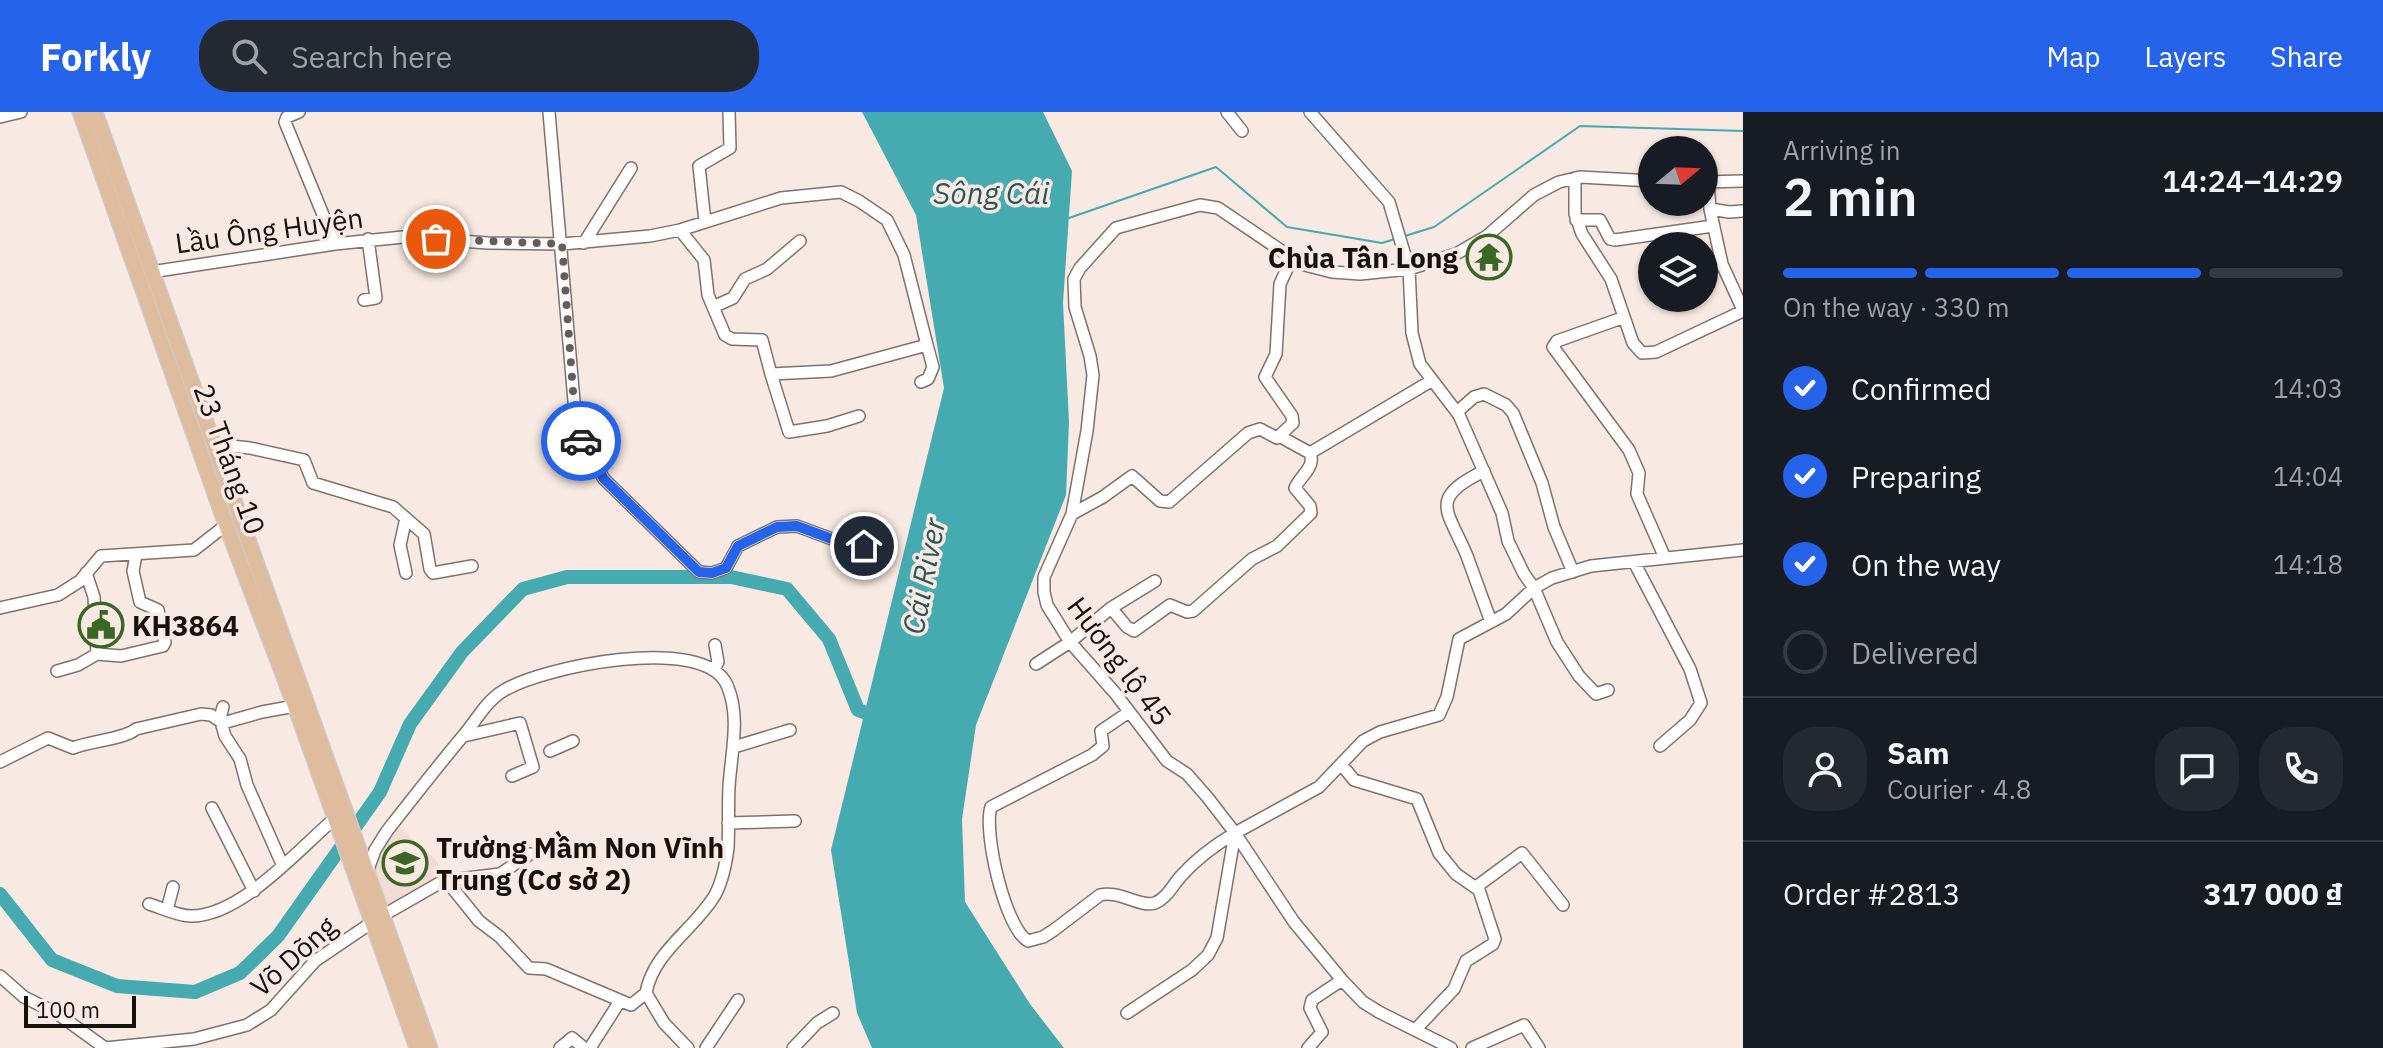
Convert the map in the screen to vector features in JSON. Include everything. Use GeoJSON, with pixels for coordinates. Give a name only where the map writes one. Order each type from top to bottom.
{"type":"FeatureCollection","features":[{"type":"Feature","properties":{"kind":"main road","name":"23 Tháng 10"},"geometry":{"type":"LineString","coordinates":[[80,112],[337,816]]}},
{"type":"Feature","properties":{"kind":"main road","name":"23 Tháng 10"},"geometry":{"type":"LineString","coordinates":[[95,112],[212,444],[232,523],[295,706],[337,816]]}},
{"type":"Feature","properties":{"kind":"main road"},"geometry":{"type":"LineString","coordinates":[[337,816],[366,870],[377,919],[417,1048]]}},
{"type":"Feature","properties":{"kind":"main road"},"geometry":{"type":"LineString","coordinates":[[337,816],[359,889],[377,919],[430,1048]]}},
{"type":"Feature","properties":{"kind":"street"},"geometry":{"type":"LineString","coordinates":[[0,117],[19,112]]}},
{"type":"Feature","properties":{"kind":"street"},"geometry":{"type":"LineString","coordinates":[[299,112],[285,119],[285,122],[335,244]]}},
{"type":"Feature","properties":{"kind":"street"},"geometry":{"type":"LineString","coordinates":[[549,112],[573,391],[580,438],[604,479],[698,571],[704,573],[726,568],[738,546],[777,527],[797,526],[856,548],[864,546]]}},
{"type":"Feature","properties":{"kind":"street"},"geometry":{"type":"LineString","coordinates":[[705,222],[699,166],[730,148],[729,112]]}},
{"type":"Feature","properties":{"kind":"street"},"geometry":{"type":"LineString","coordinates":[[1227,112],[1242,131]]}},
{"type":"Feature","properties":{"kind":"street"},"geometry":{"type":"LineString","coordinates":[[1310,112],[1383,193],[1398,226],[1409,269],[1413,341],[1423,371],[1457,412],[1502,513],[1508,541],[1534,588],[1557,642],[1571,666],[1596,694],[1608,690]]}},
{"type":"Feature","properties":{"kind":"street"},"geometry":{"type":"LineString","coordinates":[[584,243],[631,168]]}},
{"type":"Feature","properties":{"kind":"street"},"geometry":{"type":"LineString","coordinates":[[1638,180],[1575,178],[1576,220],[1585,242],[1611,279],[1622,318],[1642,353],[1652,354],[1743,311],[1722,264],[1711,216]]}},
{"type":"Feature","properties":{"kind":"street","name":"Hương lộ 45"},"geometry":{"type":"LineString","coordinates":[[1451,1048],[1363,1002],[1342,980],[1294,922],[1235,833],[1187,774],[1167,761],[1070,642],[1047,605],[1043,585],[1072,514],[1087,431],[1093,375],[1078,322],[1073,286],[1080,268],[1116,228],[1205,204],[1229,214],[1291,260],[1321,270],[1345,273],[1409,269],[1471,247],[1534,195],[1553,184],[1575,178]]}},
{"type":"Feature","properties":{"kind":"street"},"geometry":{"type":"LineString","coordinates":[[1718,182],[1743,181]]}},
{"type":"Feature","properties":{"kind":"street","name":"Lầu Ông Huyện"},"geometry":{"type":"LineString","coordinates":[[151,272],[368,239],[411,237],[466,242],[562,244],[650,236],[680,230],[781,198],[841,192],[884,217],[904,255],[933,369],[928,379],[921,382]]}},
{"type":"Feature","properties":{"kind":"street"},"geometry":{"type":"LineString","coordinates":[[1718,210],[1743,211]]}},
{"type":"Feature","properties":{"kind":"street"},"geometry":{"type":"LineString","coordinates":[[1576,220],[1600,220],[1610,239],[1615,240],[1713,226]]}},
{"type":"Feature","properties":{"kind":"street"},"geometry":{"type":"LineString","coordinates":[[680,230],[704,260],[707,290],[723,332],[729,338],[762,340],[791,433],[859,416]]}},
{"type":"Feature","properties":{"kind":"street"},"geometry":{"type":"LineString","coordinates":[[364,300],[376,298],[368,239]]}},
{"type":"Feature","properties":{"kind":"street"},"geometry":{"type":"LineString","coordinates":[[713,307],[733,298],[745,279],[767,269],[800,241]]}},
{"type":"Feature","properties":{"kind":"street"},"geometry":{"type":"LineString","coordinates":[[1281,437],[1294,420],[1265,375],[1276,354],[1280,288],[1291,260]]}},
{"type":"Feature","properties":{"kind":"street"},"geometry":{"type":"LineString","coordinates":[[1622,318],[1557,341],[1553,347],[1629,450],[1639,473],[1637,494],[1665,558]]}},
{"type":"Feature","properties":{"kind":"street"},"geometry":{"type":"LineString","coordinates":[[771,374],[831,371],[927,345]]}},
{"type":"Feature","properties":{"kind":"street"},"geometry":{"type":"LineString","coordinates":[[1310,453],[1431,381]]}},
{"type":"Feature","properties":{"kind":"street"},"geometry":{"type":"LineString","coordinates":[[1457,412],[1474,397],[1484,394],[1509,408],[1542,483],[1554,527],[1573,572]]}},
{"type":"Feature","properties":{"kind":"street"},"geometry":{"type":"LineString","coordinates":[[1072,514],[1132,476],[1160,501],[1169,502],[1252,431],[1260,429],[1310,453],[1311,465],[1295,488],[1310,506],[1311,513],[1277,546],[1252,559],[1193,611],[1187,612],[1170,605],[1134,631],[1111,608]]}},
{"type":"Feature","properties":{"kind":"street"},"geometry":{"type":"LineString","coordinates":[[212,444],[302,459],[313,483],[387,504],[406,518],[424,534],[432,572],[472,566]]}},
{"type":"Feature","properties":{"kind":"street"},"geometry":{"type":"LineString","coordinates":[[1484,471],[1457,486],[1450,495],[1446,513],[1466,554],[1491,622]]}},
{"type":"Feature","properties":{"kind":"street"},"geometry":{"type":"LineString","coordinates":[[406,518],[400,539],[406,573]]}},
{"type":"Feature","properties":{"kind":"street"},"geometry":{"type":"LineString","coordinates":[[0,608],[54,597],[75,585],[101,556],[194,550],[232,523]]}},
{"type":"Feature","properties":{"kind":"street"},"geometry":{"type":"LineString","coordinates":[[1129,712],[1101,731],[1103,746],[1092,755],[991,807],[988,825],[999,879],[1013,921],[1028,941],[1043,937],[1100,895],[1111,892],[1147,904],[1155,903],[1200,858],[1235,833],[1307,796],[1363,741],[1380,732],[1439,715],[1447,697],[1459,639],[1506,614],[1534,588],[1552,578],[1591,566],[1743,550]]}},
{"type":"Feature","properties":{"kind":"street"},"geometry":{"type":"LineString","coordinates":[[57,671],[78,665],[97,654],[121,656],[156,648],[165,642],[158,610],[140,602],[133,571],[136,555]]}},
{"type":"Feature","properties":{"kind":"street"},"geometry":{"type":"LineString","coordinates":[[1634,562],[1690,669],[1701,703],[1690,720],[1660,746]]}},
{"type":"Feature","properties":{"kind":"street"},"geometry":{"type":"LineString","coordinates":[[86,573],[94,597],[97,654]]}},
{"type":"Feature","properties":{"kind":"street"},"geometry":{"type":"LineString","coordinates":[[1036,664],[1070,642],[1111,608],[1155,581]]}},
{"type":"Feature","properties":{"kind":"street"},"geometry":{"type":"LineString","coordinates":[[714,669],[718,662],[715,645]]}},
{"type":"Feature","properties":{"kind":"street"},"geometry":{"type":"LineString","coordinates":[[366,870],[387,831],[480,713],[503,691],[559,671],[611,661],[672,659],[701,664],[723,677],[730,693],[734,747],[727,851],[718,889],[658,961],[649,977],[646,993],[631,1005],[546,969],[529,968],[500,937],[479,921],[446,880]]}},
{"type":"Feature","properties":{"kind":"street"},"geometry":{"type":"LineString","coordinates":[[220,723],[295,706]]}},
{"type":"Feature","properties":{"kind":"street"},"geometry":{"type":"LineString","coordinates":[[220,723],[223,707]]}},
{"type":"Feature","properties":{"kind":"street"},"geometry":{"type":"LineString","coordinates":[[0,762],[48,738],[71,748],[94,740],[130,734],[136,729],[201,714],[211,715],[220,723],[241,762],[247,785],[282,864]]}},
{"type":"Feature","properties":{"kind":"street"},"geometry":{"type":"LineString","coordinates":[[464,736],[520,723],[533,767],[512,776]]}},
{"type":"Feature","properties":{"kind":"street"},"geometry":{"type":"LineString","coordinates":[[734,747],[790,730]]}},
{"type":"Feature","properties":{"kind":"street"},"geometry":{"type":"LineString","coordinates":[[550,751],[573,741]]}},
{"type":"Feature","properties":{"kind":"street"},"geometry":{"type":"LineString","coordinates":[[1341,764],[1354,780],[1417,799],[1439,853],[1456,874],[1476,887],[1489,916],[1495,939],[1493,944],[1466,961],[1454,989],[1415,1030]]}},
{"type":"Feature","properties":{"kind":"street"},"geometry":{"type":"LineString","coordinates":[[212,808],[254,891]]}},
{"type":"Feature","properties":{"kind":"street"},"geometry":{"type":"LineString","coordinates":[[149,904],[194,916],[225,907],[254,891],[337,816]]}},
{"type":"Feature","properties":{"kind":"street"},"geometry":{"type":"LineString","coordinates":[[728,823],[795,821]]}},
{"type":"Feature","properties":{"kind":"street"},"geometry":{"type":"LineString","coordinates":[[1127,1013],[1192,970],[1208,955],[1217,938],[1235,833]]}},
{"type":"Feature","properties":{"kind":"street"},"geometry":{"type":"LineString","coordinates":[[1476,887],[1522,853],[1563,905]]}},
{"type":"Feature","properties":{"kind":"street"},"geometry":{"type":"LineString","coordinates":[[446,880],[497,875],[530,854]]}},
{"type":"Feature","properties":{"kind":"street","name":"Võ Dõng"},"geometry":{"type":"LineString","coordinates":[[105,1048],[194,1039],[247,1025],[271,1010],[315,961],[377,919],[446,880]]}},
{"type":"Feature","properties":{"kind":"street"},"geometry":{"type":"LineString","coordinates":[[167,910],[173,887]]}},
{"type":"Feature","properties":{"kind":"street"},"geometry":{"type":"LineString","coordinates":[[0,976],[24,997],[58,1014],[105,1048]]}},
{"type":"Feature","properties":{"kind":"street"},"geometry":{"type":"LineString","coordinates":[[1308,1048],[1322,1032],[1310,1008],[1312,1000],[1342,980]]}},
{"type":"Feature","properties":{"kind":"street"},"geometry":{"type":"LineString","coordinates":[[646,993],[664,1023],[688,1048]]}},
{"type":"Feature","properties":{"kind":"street"},"geometry":{"type":"LineString","coordinates":[[706,1048],[738,1000]]}},
{"type":"Feature","properties":{"kind":"street"},"geometry":{"type":"LineString","coordinates":[[590,1048],[620,1001]]}},
{"type":"Feature","properties":{"kind":"street"},"geometry":{"type":"LineString","coordinates":[[793,1048],[817,1023],[833,1013]]}},
{"type":"Feature","properties":{"kind":"street"},"geometry":{"type":"LineString","coordinates":[[1472,1048],[1524,1025],[1539,1048]]}},
{"type":"Feature","properties":{"kind":"street"},"geometry":{"type":"LineString","coordinates":[[560,1048],[572,1038],[584,1048]]}},
{"type":"Feature","properties":{"kind":"shaded area","name":"Trường Mầm Non Vĩnh Trung (Cơ sở 2)"},"geometry":{"type":"Polygon","coordinates":[[[397,825],[434,858],[447,877],[394,906],[388,906],[372,867],[377,850],[397,825]]]}},
{"type":"Feature","properties":{"kind":"water","name":"Sông Cái"},"geometry":{"type":"Polygon","coordinates":[[[862,112],[1043,112],[1072,171],[1063,303],[1069,422],[1066,495],[976,725],[962,819],[965,902],[1030,1004],[1064,1048],[872,1048],[857,1013],[831,850],[944,388],[916,215],[862,112]]]}},
{"type":"Feature","properties":{"kind":"waterway"},"geometry":{"type":"LineString","coordinates":[[1405,236],[1434,227],[1580,126],[1743,131]]}},
{"type":"Feature","properties":{"kind":"waterway"},"geometry":{"type":"LineString","coordinates":[[1069,218],[1216,167],[1287,227],[1382,243],[1395,239]]}},
{"type":"Feature","properties":{"kind":"waterway"},"geometry":{"type":"LineString","coordinates":[[0,894],[52,960],[117,986],[195,992],[240,973],[278,936],[380,792],[410,724],[462,652],[523,589],[567,577],[731,577],[787,589],[829,639],[858,710],[883,719]]}},
{"type":"Feature","properties":{"kind":"way so far"},"geometry":{"type":"LineString","coordinates":[[436,239],[562,244],[576,424],[581,441]]}},
{"type":"Feature","properties":{"kind":"place","name":"Chùa Tân Long"},"geometry":{"type":"Point","coordinates":[1489,257]}},
{"type":"Feature","properties":{"kind":"place","name":"KH3864"},"geometry":{"type":"Point","coordinates":[101,625]}},
{"type":"Feature","properties":{"kind":"place","name":"Trường Mầm Non Vĩnh Trung (Cơ sở 2)"},"geometry":{"type":"Point","coordinates":[405,863]}},
{"type":"Feature","properties":{"kind":"route"},"geometry":{"type":"LineString","coordinates":[[581,441],[604,479],[699,572],[712,573],[726,568],[738,546],[777,527],[797,526],[856,548],[864,546]]}},
{"type":"Feature","properties":{"kind":"water label","name":"Cái River"},"geometry":{"type":"Point","coordinates":[923,576]}}]}
